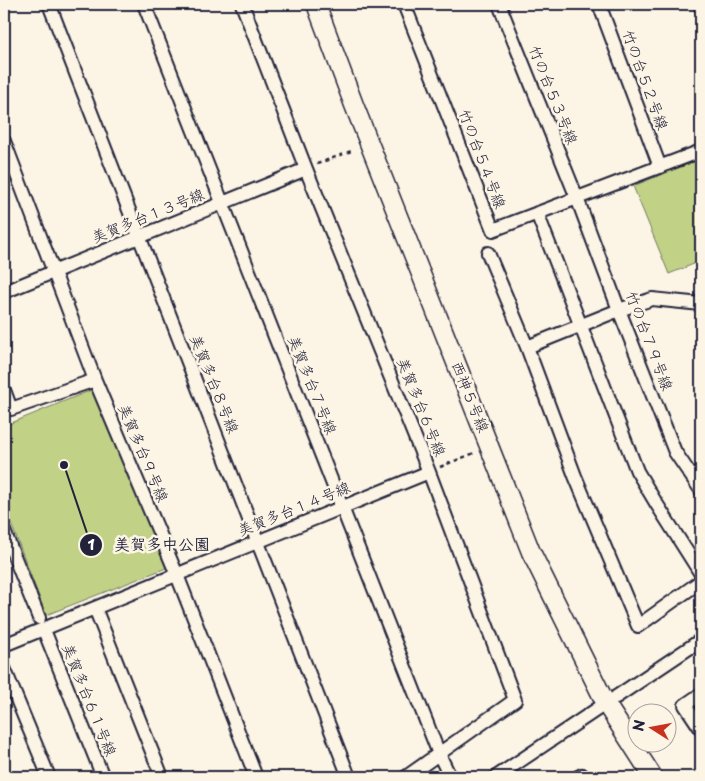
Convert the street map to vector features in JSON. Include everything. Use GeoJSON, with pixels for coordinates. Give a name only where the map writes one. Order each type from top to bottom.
{"type":"FeatureCollection","features":[{"type":"Feature","properties":{"kind":"street","name":"美賀多台８号線"},"geometry":{"type":"LineString","coordinates":[[49,4],[348,777]]}},
{"type":"Feature","properties":{"kind":"street","name":"美賀多台７号線"},"geometry":{"type":"LineString","coordinates":[[144,4],[439,754],[450,777]]}},
{"type":"Feature","properties":{"kind":"street","name":"美賀多台６号線"},"geometry":{"type":"LineString","coordinates":[[242,4],[305,169],[429,472],[515,700],[406,777]]}},
{"type":"Feature","properties":{"kind":"street","name":"西神５号線"},"geometry":{"type":"LineString","coordinates":[[316,4],[531,552],[606,704],[653,777]]}},
{"type":"Feature","properties":{"kind":"street","name":"竹の台５４号線"},"geometry":{"type":"LineString","coordinates":[[404,4],[493,230],[701,151]]}},
{"type":"Feature","properties":{"kind":"street","name":"竹の台５３号線"},"geometry":{"type":"LineString","coordinates":[[499,4],[577,198]]}},
{"type":"Feature","properties":{"kind":"street","name":"竹の台５２号線"},"geometry":{"type":"LineString","coordinates":[[599,4],[660,167]]}},
{"type":"Feature","properties":{"kind":"street","name":"美賀多台９号線"},"geometry":{"type":"LineString","coordinates":[[4,141],[95,380],[177,575],[256,777]]}},
{"type":"Feature","properties":{"kind":"street","name":"美賀多台１３号線"},"geometry":{"type":"LineString","coordinates":[[4,292],[305,169]]}},
{"type":"Feature","properties":{"kind":"street","name":"竹の台７９号線"},"geometry":{"type":"LineString","coordinates":[[577,198],[675,452],[701,490]]}},
{"type":"Feature","properties":{"kind":"street"},"geometry":{"type":"LineString","coordinates":[[537,213],[637,471],[701,574]]}},
{"type":"Feature","properties":{"kind":"street"},"geometry":{"type":"LineString","coordinates":[[488,253],[527,347],[575,476],[638,626],[701,581]]}},
{"type":"Feature","properties":{"kind":"street"},"geometry":{"type":"LineString","coordinates":[[527,347],[619,310],[652,299],[701,306]]}},
{"type":"Feature","properties":{"kind":"street"},"geometry":{"type":"LineString","coordinates":[[4,390],[11,408],[95,380]]}},
{"type":"Feature","properties":{"kind":"street","name":"美賀多台１４号線"},"geometry":{"type":"LineString","coordinates":[[4,645],[429,472]]}},
{"type":"Feature","properties":{"kind":"street"},"geometry":{"type":"LineString","coordinates":[[4,531],[39,618]]}},
{"type":"Feature","properties":{"kind":"street"},"geometry":{"type":"LineString","coordinates":[[95,608],[162,777]]}},
{"type":"Feature","properties":{"kind":"street","name":"美賀多台６１号線"},"geometry":{"type":"LineString","coordinates":[[46,635],[102,777]]}},
{"type":"Feature","properties":{"kind":"street"},"geometry":{"type":"LineString","coordinates":[[616,697],[701,640]]}},
{"type":"Feature","properties":{"kind":"street"},"geometry":{"type":"LineString","coordinates":[[4,668],[48,777]]}},
{"type":"Feature","properties":{"kind":"street"},"geometry":{"type":"LineString","coordinates":[[701,694],[685,705],[701,729]]}},
{"type":"Feature","properties":{"kind":"street"},"geometry":{"type":"LineString","coordinates":[[496,777],[599,708]]}},
{"type":"Feature","properties":{"kind":"street"},"geometry":{"type":"LineString","coordinates":[[578,777],[582,774],[584,777]]}},
{"type":"Feature","properties":{"kind":"path"},"geometry":{"type":"LineString","coordinates":[[305,169],[369,143]]}},
{"type":"Feature","properties":{"kind":"path"},"geometry":{"type":"LineString","coordinates":[[429,472],[490,446]]}},
{"type":"Feature","properties":{"kind":"green space"},"geometry":{"type":"Polygon","coordinates":[[[701,159],[701,261],[669,274],[633,186],[701,159]]]}},
{"type":"Feature","properties":{"kind":"green space"},"geometry":{"type":"Polygon","coordinates":[[[94,389],[166,568],[46,615],[4,505],[4,426],[94,389]]]}},
{"type":"Feature","properties":{"kind":"place","name":"美賀多中公園"},"geometry":{"type":"Point","coordinates":[64,465]}}]}
